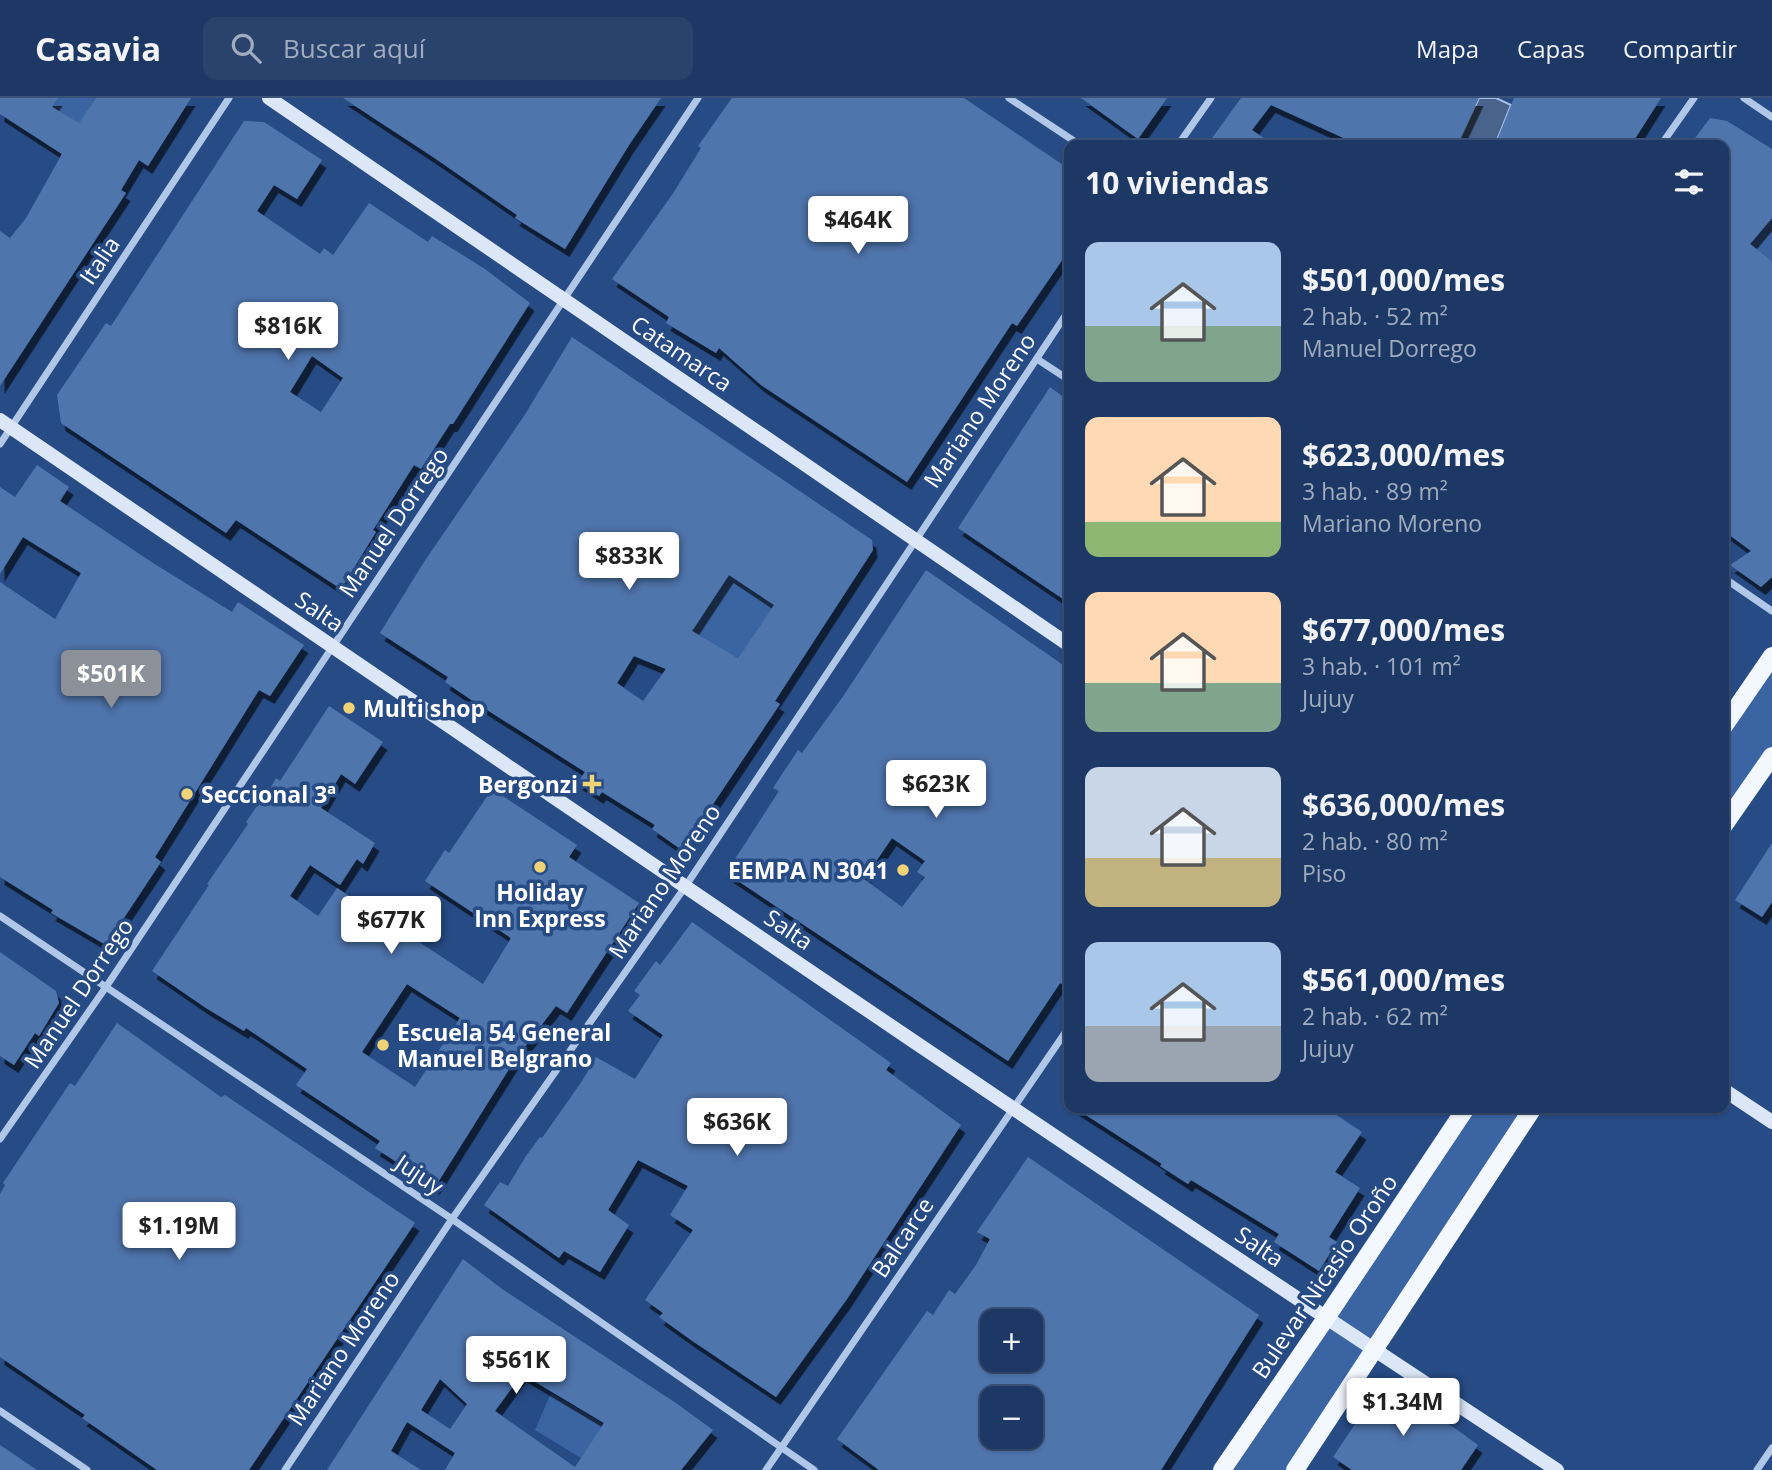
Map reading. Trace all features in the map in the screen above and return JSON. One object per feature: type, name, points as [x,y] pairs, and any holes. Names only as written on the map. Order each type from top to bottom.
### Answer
[{"type":"main road","name":"Catamarca","points":[[269,98],[1064,642]]},
{"type":"main road","name":"Salta","points":[[6,424],[685,887],[1557,1470]]},
{"type":"main road","points":[[1729,719],[1772,656]]},
{"type":"main road","points":[[1729,818],[1772,756]]},
{"type":"main road","points":[[1729,1093],[1772,1122]]},
{"type":"main road","name":"Bulevar Nicasio Oroño","points":[[1222,1470],[1463,1113]]},
{"type":"main road","points":[[1294,1470],[1530,1113]]},
{"type":"street","name":"Italia","points":[[0,444],[6,424],[229,98]]},
{"type":"street","name":"Manuel Dorrego","points":[[0,1139],[106,987],[698,98]]},
{"type":"street","points":[[1009,98],[1072,140]]},
{"type":"street","points":[[1182,140],[1211,98]]},
{"type":"street","points":[[1664,140],[1693,98]]},
{"type":"street","points":[[1744,98],[1772,117]]},
{"type":"street","name":"Mariano Moreno","points":[[285,1470],[452,1219],[685,887],[1064,318]]},
{"type":"street","points":[[1037,359],[1064,377]]},
{"type":"street","points":[[1729,581],[1772,611]]},
{"type":"street","name":"Jujuy","points":[[0,916],[452,1219],[814,1470]]},
{"type":"street","name":"Balcarce","points":[[766,1470],[1064,1034]]},
{"type":"street","points":[[0,1411],[88,1470]]},
{"type":"street","points":[[1757,1470],[1772,1448]]},
{"type":"shaded area","points":[[58,98],[96,98],[79,124],[52,107]]},
{"type":"shaded area","points":[[1479,98],[1496,98],[1511,105],[1497,140],[1459,140]]},
{"type":"shaded area","points":[[1772,199],[1772,261],[1750,244]]},
{"type":"shaded area","points":[[729,575],[774,605],[738,658],[692,631]]},
{"type":"shaded area","points":[[1772,656],[1772,756],[1729,818],[1729,719]]},
{"type":"shaded area","points":[[1463,1113],[1530,1113],[1295,1470],[1222,1470]]},
{"type":"shaded area","points":[[551,1393],[604,1424],[581,1458],[535,1430]]},
{"type":"building","points":[[0,98],[58,98],[52,107],[79,123],[96,98],[191,98],[148,166],[139,160],[121,190],[126,193],[0,386],[0,231],[10,238],[26,218],[62,154],[0,114]]},
{"type":"building","points":[[343,98],[661,98],[565,249],[515,218],[517,215]]},
{"type":"building","points":[[732,98],[964,98],[1064,166],[1064,257],[1017,326],[1012,323],[907,482],[761,385],[719,348],[716,353],[666,323],[669,317],[612,279],[672,195],[701,148],[698,146]]},
{"type":"building","points":[[1081,98],[1167,98],[1138,139]]},
{"type":"building","points":[[1241,98],[1479,98],[1459,140],[1348,140],[1271,105],[1252,130],[1267,140],[1211,140]]},
{"type":"building","points":[[1514,98],[1661,98],[1634,140],[1497,140]]},
{"type":"building","points":[[1710,118],[1727,121],[1772,149],[1772,218],[1750,244],[1772,261],[1772,577],[1761,587],[1730,565],[1751,551],[1729,535],[1729,140],[1694,140]]},
{"type":"building","points":[[244,121],[264,122],[322,160],[297,199],[274,185],[257,211],[320,254],[324,248],[333,255],[369,203],[428,242],[432,236],[485,269],[530,303],[421,469],[414,465],[373,530],[376,532],[341,589],[236,520],[226,533],[61,423],[57,395],[106,323],[111,326]],"holes":[[[312,356],[343,378],[321,412],[290,392]]]},
{"type":"building","points":[[572,337],[872,540],[873,550],[775,701],[780,704],[685,846],[679,848],[652,829],[655,825],[602,792],[599,796],[578,782],[585,772],[470,699],[445,682],[448,677],[380,633],[424,562],[524,416]],"holes":[[[729,575],[774,605],[738,658],[692,631]],[[634,656],[666,669],[643,701],[617,683]]]},
{"type":"building","points":[[1050,387],[1064,397],[1064,600],[958,528]]},
{"type":"building","points":[[37,465],[69,487],[60,501],[232,612],[238,602],[304,645],[270,696],[259,690],[155,857],[161,862],[106,945],[51,913],[53,910],[0,877],[0,582],[55,619],[81,573],[23,537],[0,574],[0,487],[15,497]]},
{"type":"building","points":[[926,570],[1064,666],[1064,981],[1008,1061],[726,873],[779,791],[773,788],[798,750],[802,753],[844,695]],"holes":[[[892,838],[925,861],[917,872],[925,877],[902,907],[864,879]]]},
{"type":"building","points":[[329,706],[383,742],[355,784],[341,774],[321,808],[375,843],[363,864],[357,859],[340,885],[310,865],[290,896],[318,916],[337,888],[483,984],[511,938],[425,881],[445,850],[449,853],[492,789],[577,845],[569,857],[639,903],[567,1013],[556,1006],[514,1061],[435,1187],[375,1148],[380,1141],[296,1085],[307,1069],[246,1028],[244,1031],[206,1008],[152,971],[248,824],[246,822],[259,803],[261,805],[276,778],[280,781]],"holes":[[[407,984],[460,1018],[415,1087],[362,1052]]]},
{"type":"building","points":[[1772,843],[1772,902],[1762,917],[1735,900]]},
{"type":"building","points":[[692,922],[891,1063],[886,1070],[961,1125],[847,1299],[776,1397],[659,1317],[663,1313],[645,1300],[693,1230],[670,1215],[688,1186],[638,1160],[608,1210],[629,1225],[600,1272],[564,1251],[559,1258],[484,1205],[500,1182],[508,1186],[596,1057],[635,1079],[663,1035],[628,1011],[640,995],[634,991],[656,961],[660,965]]},
{"type":"building","points":[[0,952],[56,991],[59,1003],[39,1036],[35,1033],[14,1065],[0,1056]]},
{"type":"building","points":[[117,1023],[221,1097],[225,1095],[415,1223],[249,1470],[157,1470],[82,1418],[85,1415],[0,1357],[0,1194],[5,1185],[3,1183],[70,1083],[75,1086]]},
{"type":"building","points":[[1083,1113],[1334,1113],[1362,1132],[1335,1172],[1360,1188],[1329,1237],[1337,1242],[1319,1271],[1274,1242],[1279,1234],[1191,1180],[1188,1184],[1160,1166],[1162,1164]]},
{"type":"building","points":[[1028,1157],[1259,1315],[1161,1470],[879,1470],[837,1439],[927,1311],[933,1315],[949,1290],[955,1294],[976,1265],[990,1239],[977,1232]]},
{"type":"building","points":[[463,1259],[502,1289],[713,1430],[681,1470],[445,1470],[455,1453],[407,1422],[391,1451],[421,1470],[327,1470]],"holes":[[[522,1374],[604,1423],[575,1467],[495,1411]],[[440,1379],[467,1404],[450,1429],[421,1410]]]},
{"type":"building","points":[[1395,1385],[1478,1445],[1461,1470],[1352,1470],[1333,1457],[1375,1394]]},
{"type":"building","points":[[0,1445],[37,1470],[0,1470]]},
{"type":"place","name":"Multi shop","points":[[349,708]]},
{"type":"place","name":"Bergonzi","points":[[592,784]]},
{"type":"place","name":"Seccional 3ª","points":[[187,794]]},
{"type":"place","name":"Holiday Inn Express","points":[[540,867]]},
{"type":"place","name":"EEMPA N 3041","points":[[903,870]]},
{"type":"place","name":"Escuela 54 General Manuel Belgrano","points":[[383,1045]]}]
